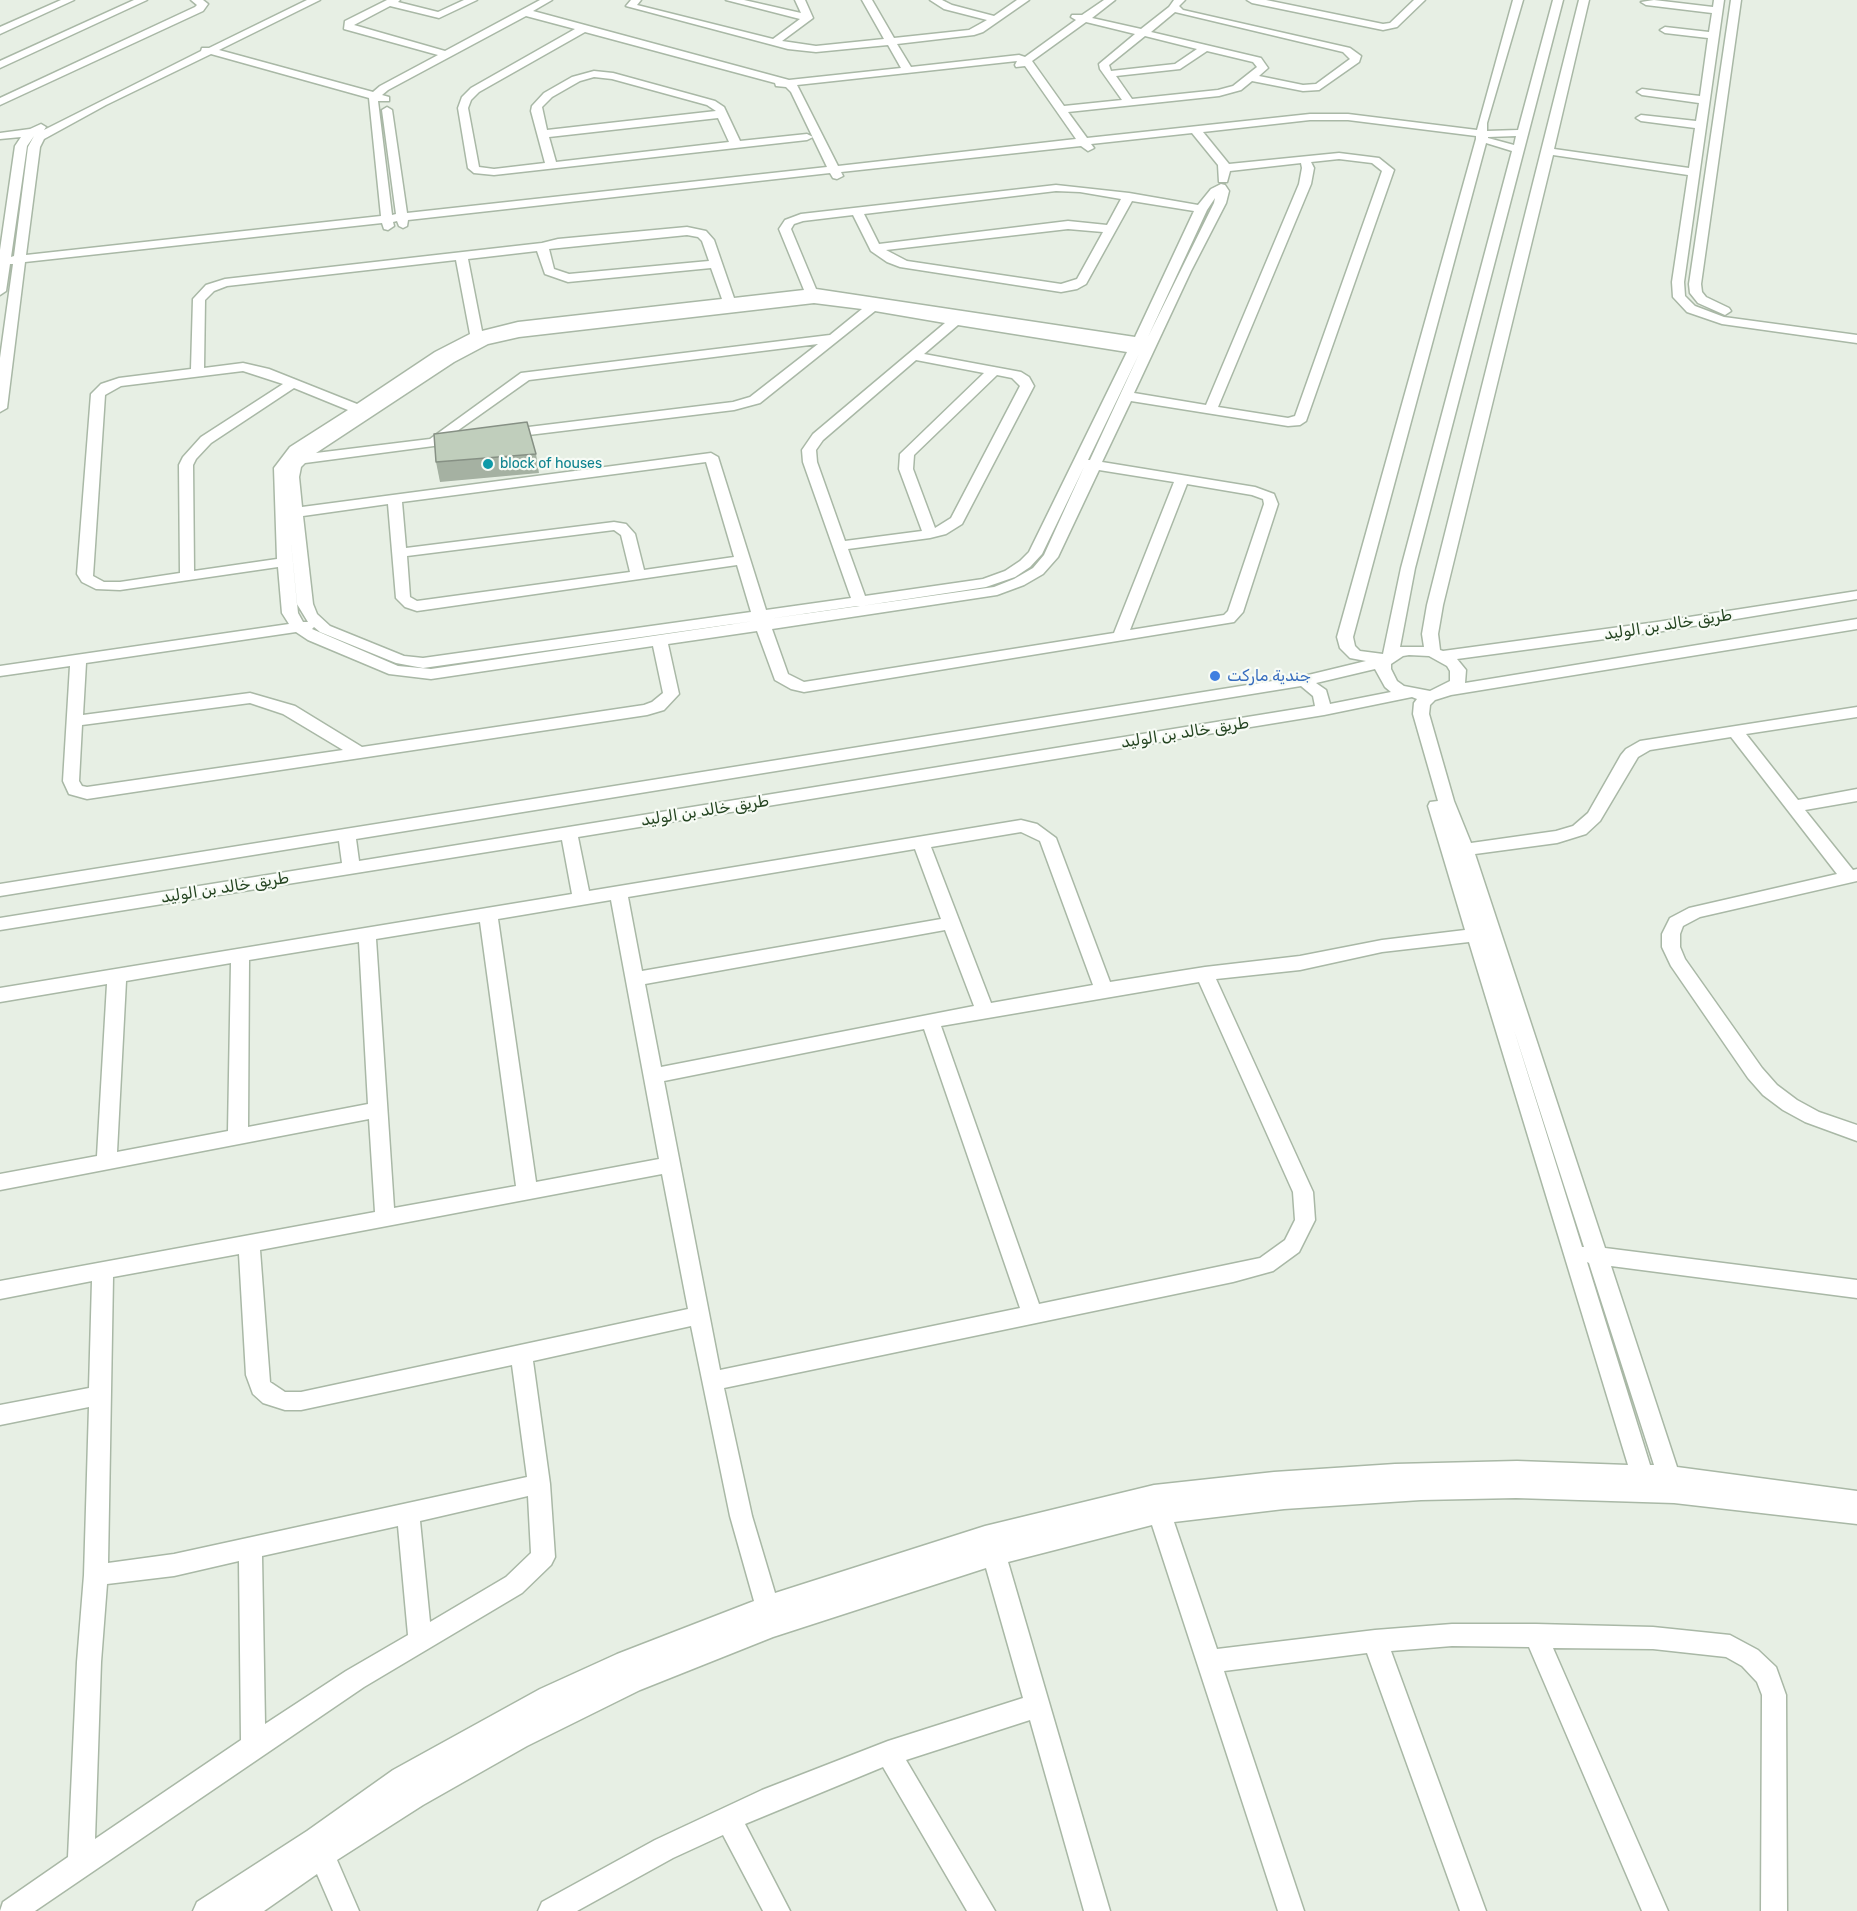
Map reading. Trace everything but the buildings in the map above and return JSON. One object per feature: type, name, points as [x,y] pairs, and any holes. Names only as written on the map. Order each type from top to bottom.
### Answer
[{"type":"street","points":[[0,25],[57,0]]},
{"type":"street","points":[[0,31],[69,0]]},
{"type":"street","points":[[0,65],[142,0]]},
{"type":"street","points":[[0,102],[199,9],[203,4],[196,0]]},
{"type":"street","points":[[282,12],[298,0]]},
{"type":"street","points":[[0,141],[36,135],[97,102],[282,12],[315,0]]},
{"type":"street","points":[[446,54],[348,27],[349,23],[392,1],[439,15],[472,0]]},
{"type":"street","points":[[210,47],[383,94],[525,15],[547,0]]},
{"type":"street","points":[[388,222],[373,100],[446,54],[558,0]]},
{"type":"street","points":[[636,0],[630,6],[775,42],[816,49],[970,33],[1024,0]]},
{"type":"street","points":[[731,0],[808,18]]},
{"type":"street","points":[[800,0],[808,18]]},
{"type":"street","points":[[867,0],[907,69]]},
{"type":"street","points":[[1080,18],[1098,0]]},
{"type":"street","points":[[525,15],[786,85],[1019,62],[1080,18],[1110,0]]},
{"type":"street","points":[[1252,0],[1376,27],[1393,25],[1420,0]]},
{"type":"street","points":[[1387,659],[1355,655],[1348,648],[1345,638],[1482,136],[1483,119],[1518,0]]},
{"type":"street","points":[[1558,0],[1517,149],[1383,669],[1390,684],[1418,694],[1422,703],[1421,714],[1446,801],[1465,850],[1484,934],[1574,1252],[1645,1483]]},
{"type":"street","points":[[1451,690],[1457,684],[1458,670],[1438,654],[1430,634],[1435,605],[1584,0]]},
{"type":"street","points":[[1736,0],[1695,284],[1696,293],[1702,300],[1728,312],[1857,329]]},
{"type":"street","points":[[941,2],[995,19]]},
{"type":"street","points":[[1646,2],[1718,5],[1677,292],[1681,302],[1691,309],[1722,320],[1857,339]]},
{"type":"street","points":[[1129,103],[1105,69],[1107,60],[1177,4],[1180,12],[1346,50],[1356,56],[1355,60],[1319,87],[1303,88],[1252,78]]},
{"type":"street","points":[[775,42],[808,18]]},
{"type":"street","points":[[1061,110],[1219,93],[1237,88],[1263,68],[1257,60],[1080,18]]},
{"type":"street","points":[[582,30],[475,90],[464,104],[474,168],[478,171],[494,172],[810,135]]},
{"type":"street","points":[[1665,30],[1714,36]]},
{"type":"street","points":[[1108,74],[1176,67],[1205,48]]},
{"type":"street","points":[[786,85],[907,69],[1019,62]]},
{"type":"street","points":[[1019,62],[1061,110],[1081,146]]},
{"type":"street","points":[[1019,62],[1081,146]]},
{"type":"street","points":[[551,165],[536,111],[541,100],[576,79],[594,74],[613,76],[711,103],[719,107],[736,145]]},
{"type":"street","points":[[786,85],[830,173]]},
{"type":"street","points":[[1642,92],[1704,100]]},
{"type":"street","points":[[383,94],[403,221]]},
{"type":"street","points":[[0,291],[18,158],[36,135],[97,102]]},
{"type":"street","points":[[542,134],[722,114]]},
{"type":"street","points":[[1641,118],[1701,120],[1719,117]]},
{"type":"street","points":[[4,265],[1198,133],[1325,122],[1352,122],[1400,125],[1482,136],[1522,133]]},
{"type":"street","points":[[0,661],[305,622],[401,660],[423,663],[969,595],[997,591],[1019,582],[1038,571],[1051,557],[1087,463],[1143,347],[1220,203],[1225,168],[1198,133]]},
{"type":"street","points":[[0,135],[36,135]]},
{"type":"street","points":[[0,408],[5,336],[36,135]]},
{"type":"street","points":[[1482,136],[1517,149]]},
{"type":"street","points":[[1549,148],[1694,168]]},
{"type":"street","points":[[1126,396],[1288,422],[1295,422],[1301,418],[1389,170],[1382,163],[1358,157],[1225,168]]},
{"type":"street","points":[[1210,410],[1305,184],[1308,168],[1305,160]]},
{"type":"street","points":[[761,621],[860,602],[986,584],[1010,574],[1025,564],[1035,554],[1126,396],[1143,347],[1201,209],[1210,195],[1221,187]]},
{"type":"street","points":[[813,296],[786,225],[801,218],[1056,189],[1080,189],[1201,209]]},
{"type":"street","points":[[857,211],[875,248],[891,259],[904,264],[1067,287],[1082,282],[1129,196]]},
{"type":"street","points":[[875,248],[1060,225],[1111,229]]},
{"type":"street","points":[[1686,226],[1703,228]]},
{"type":"street","points":[[196,371],[199,299],[210,288],[225,283],[542,247],[558,243],[693,231],[706,236],[729,302]]},
{"type":"street","points":[[542,247],[549,271],[568,278],[716,264]]},
{"type":"street","points":[[461,256],[477,336]]},
{"type":"street","points":[[305,622],[305,604],[289,513],[280,477],[281,468],[286,459],[358,409],[423,371],[484,341],[519,333],[833,294],[1143,347]]},
{"type":"street","points":[[692,630],[659,639],[419,674],[395,671],[313,637],[305,622],[289,604],[285,562],[294,466],[300,459],[457,345],[477,336],[518,326],[729,302],[813,296],[956,320],[1143,347]]},
{"type":"street","points":[[494,435],[743,404],[762,395],[873,307]]},
{"type":"street","points":[[860,602],[810,462],[809,450],[818,437],[956,320]]},
{"type":"street","points":[[434,442],[526,376],[834,338]]},
{"type":"street","points":[[840,546],[930,534],[941,531],[957,521],[1027,386],[1024,380],[1016,375],[914,356]]},
{"type":"street","points":[[285,562],[110,587],[93,583],[84,574],[98,394],[106,387],[119,382],[243,367],[264,372],[358,409]]},
{"type":"street","points":[[930,534],[906,469],[907,454],[994,371]]},
{"type":"street","points":[[187,576],[186,465],[190,457],[206,440],[293,383]]},
{"type":"street","points":[[300,459],[474,438]]},
{"type":"street","points":[[289,513],[711,457],[761,621],[781,677],[790,684],[804,687],[1229,619],[1235,612],[1271,500],[1265,494],[1255,491],[1087,463]]},
{"type":"street","points":[[1119,638],[1137,598],[1182,479]]},
{"type":"street","points":[[395,500],[403,598],[417,606],[743,560]]},
{"type":"street","points":[[399,553],[614,526],[621,527],[628,534],[638,575]]},
{"type":"street","name":"طريق خالد بن الوليد","points":[[0,890],[1304,681],[1387,659],[1409,650],[1438,654],[1520,647],[1855,592]]},
{"type":"street","points":[[0,670],[305,622]]},
{"type":"street","name":"طريق خالد بن الوليد","points":[[0,924],[1857,624]]},
{"type":"street","points":[[78,659],[71,781],[75,790],[87,794],[647,710],[667,700],[670,694],[659,639]]},
{"type":"street","points":[[1520,647],[1520,657],[1523,662],[1540,676]]},
{"type":"street","points":[[1304,681],[1320,694],[1324,702],[1324,710]]},
{"type":"street","points":[[1418,694],[1410,721],[1597,1256],[1671,1485]]},
{"type":"street","points":[[75,722],[250,698],[289,710],[360,753]]},
{"type":"street","points":[[1465,850],[1557,837],[1580,830],[1594,817],[1627,759],[1638,748],[1646,745],[1857,712]]},
{"type":"street","points":[[1735,731],[1852,876],[1695,912],[1676,922],[1671,934],[1671,947],[1677,961],[1755,1073],[1770,1090],[1790,1105],[1812,1117],[1857,1133]]},
{"type":"street","points":[[1794,806],[1857,795]]},
{"type":"street","points":[[0,995],[1011,826],[1031,828],[1041,832],[1047,838],[1104,990]]},
{"type":"street","points":[[569,833],[581,898]]},
{"type":"street","points":[[347,834],[351,868]]},
{"type":"street","points":[[920,841],[985,1011]]},
{"type":"street","points":[[618,892],[698,1316],[741,1516],[770,1616]]},
{"type":"street","points":[[488,913],[527,1192]]},
{"type":"street","points":[[634,980],[951,923]]},
{"type":"street","points":[[367,934],[385,1218]]},
{"type":"street","points":[[653,1076],[930,1021],[1104,990],[1204,974],[1300,963],[1382,946],[1484,934]]},
{"type":"street","points":[[238,1137],[240,955]]},
{"type":"street","points":[[712,1381],[1266,1265],[1292,1246],[1305,1220],[1304,1192],[1204,974]]},
{"type":"street","points":[[107,1161],[117,975]]},
{"type":"street","points":[[930,1021],[1032,1314]]},
{"type":"street","points":[[0,1182],[378,1110]]},
{"type":"street","points":[[0,1290],[669,1166]]},
{"type":"street","points":[[249,1244],[257,1375],[261,1387],[271,1396],[285,1401],[301,1401],[698,1316]]},
{"type":"street","points":[[1574,1252],[1857,1289]]},
{"type":"street","points":[[81,1863],[89,1662],[96,1575],[98,1396],[103,1271]]},
{"type":"street","points":[[12,1911],[253,1746],[514,1585],[543,1557],[539,1484],[521,1353]]},
{"type":"street","points":[[0,1415],[98,1396]]},
{"type":"street","points":[[206,1911],[518,1737],[632,1681],[770,1616],[985,1537],[1157,1504],[1421,1490],[1645,1483],[1857,1501]]},
{"type":"street","points":[[96,1575],[174,1565],[539,1484]]},
{"type":"street","points":[[1671,1485],[1857,1514]]},
{"type":"street","points":[[770,1616],[994,1555],[1157,1504]]},
{"type":"street","points":[[1157,1504],[1291,1911]]},
{"type":"street","points":[[408,1513],[420,1641]]},
{"type":"street","points":[[250,1548],[253,1746]]},
{"type":"street","points":[[994,1555],[1096,1911]]},
{"type":"street","points":[[1208,1662],[1375,1641],[1452,1635],[1536,1635],[1708,1642],[1730,1646],[1750,1658],[1767,1675],[1774,1695],[1774,1911]]},
{"type":"street","points":[[1536,1635],[1655,1911]]},
{"type":"street","points":[[1375,1641],[1473,1911]]},
{"type":"street","points":[[565,1907],[728,1819],[814,1781],[888,1753],[1037,1706]]},
{"type":"street","points":[[888,1753],[981,1911]]},
{"type":"street","points":[[728,1819],[777,1911]]},
{"type":"street","points":[[242,1911],[319,1847]]},
{"type":"street","points":[[319,1847],[346,1911]]},
{"type":"place","name":"block of houses","points":[[488,464]]},
{"type":"place","name":"جندية ماركت","points":[[1215,676]]}]
